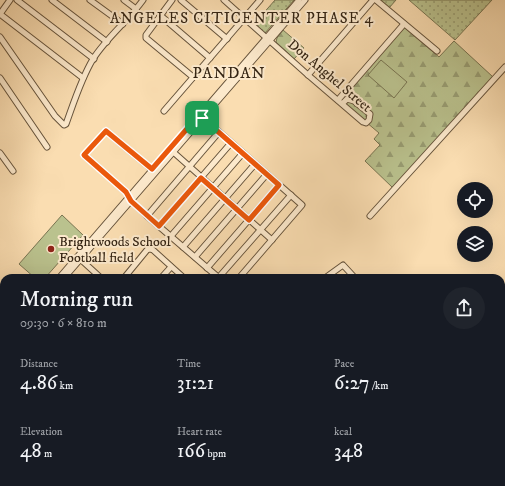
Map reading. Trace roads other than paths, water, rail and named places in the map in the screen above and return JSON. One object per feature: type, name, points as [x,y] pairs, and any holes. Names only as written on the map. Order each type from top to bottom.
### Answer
[{"type":"street","points":[[10,0],[0,14],[83,78]]},
{"type":"street","points":[[17,0],[94,59]]},
{"type":"street","points":[[52,0],[107,42]]},
{"type":"street","points":[[90,0],[123,24]]},
{"type":"street","points":[[124,0],[136,9]]},
{"type":"street","points":[[0,37],[55,116],[64,125],[66,124],[83,78],[94,59],[143,0]]},
{"type":"street","points":[[172,0],[146,35],[146,38],[193,77]]},
{"type":"street","points":[[181,0],[227,39]]},
{"type":"street","name":"Don Anghel Street","points":[[224,0],[308,75],[363,122],[366,123],[369,120],[370,114],[351,99],[340,102]]},
{"type":"street","points":[[164,111],[259,0]]},
{"type":"street","points":[[268,39],[299,0]]},
{"type":"street","points":[[64,274],[268,39],[305,0]]},
{"type":"street","points":[[308,75],[373,0]]},
{"type":"street","points":[[376,0],[437,51]]},
{"type":"street","points":[[161,16],[210,58]]},
{"type":"street","points":[[340,102],[404,24]]},
{"type":"street","points":[[370,216],[505,67]]},
{"type":"street","points":[[0,78],[47,147]]},
{"type":"street","points":[[201,116],[302,205],[242,274]]},
{"type":"street","points":[[154,171],[106,131],[84,155],[126,192],[130,199],[147,216],[214,274]]},
{"type":"street","points":[[147,216],[219,132]]},
{"type":"street","points":[[159,226],[231,143]]},
{"type":"street","points":[[172,151],[272,240]]},
{"type":"street","points":[[0,153],[13,171]]},
{"type":"street","points":[[171,236],[243,154]]},
{"type":"street","points":[[183,247],[255,164]]},
{"type":"street","points":[[195,257],[267,174]]},
{"type":"street","points":[[207,268],[279,185]]},
{"type":"street","points":[[222,274],[291,195]]},
{"type":"street","points":[[127,274],[147,250],[150,249],[179,274]]},
{"type":"street","points":[[67,274],[79,258]]},
{"type":"street","points":[[79,258],[97,274]]},
{"type":"street","points":[[331,274],[340,266],[344,266],[351,274]]},
{"type":"street","points":[[165,274],[171,267]]},
{"type":"place","name":"Brightwoods School Football field","points":[[51,249]]},
{"type":"district","name":"ANGELES CITICENTER PHASE 4","points":[[242,18]]},
{"type":"district","name":"PANDAN","points":[[229,72]]}]
